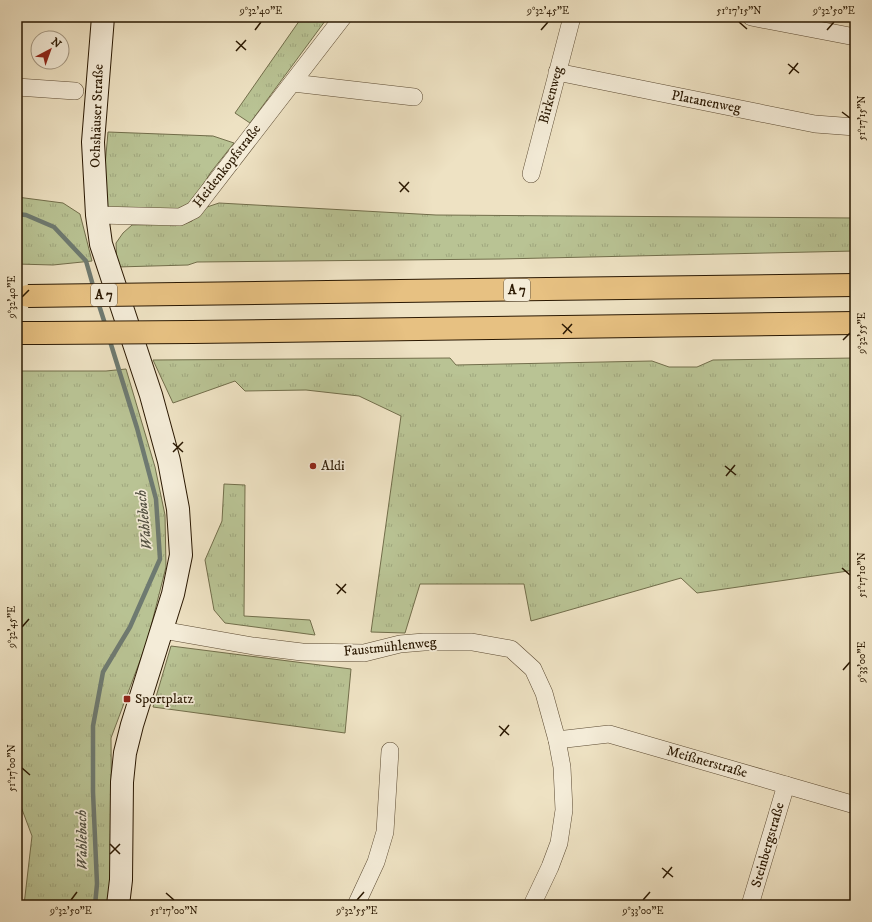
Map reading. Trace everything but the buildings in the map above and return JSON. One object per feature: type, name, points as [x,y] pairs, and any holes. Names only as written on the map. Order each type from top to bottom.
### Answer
[{"type":"highway","name":"A 7","points":[[23,296],[855,285]]},
{"type":"highway","points":[[17,333],[855,323]]},
{"type":"main road","name":"Ochshäuser Straße","points":[[102,17],[93,142],[97,215],[101,244],[151,394],[169,461],[178,509],[181,555],[173,594],[132,725],[125,753],[122,782],[121,880],[118,905]]},
{"type":"street","name":"Heidenkopfstraße","points":[[97,215],[180,218],[194,210],[293,83],[342,17]]},
{"type":"street","name":"Birkenweg","points":[[531,174],[572,17]]},
{"type":"street","points":[[751,17],[855,37]]},
{"type":"street","name":"Platanenweg","points":[[557,72],[815,124],[855,127]]},
{"type":"street","points":[[293,83],[414,97]]},
{"type":"street","points":[[17,87],[75,91]]},
{"type":"street","name":"Faustmühlenweg","points":[[162,630],[253,646],[302,652],[364,653],[400,644],[424,642],[472,642],[511,649],[533,669],[544,693],[558,740],[562,767],[564,810],[559,843],[550,868],[532,905]]},
{"type":"street","name":"Meißnerstraße","points":[[558,740],[609,734],[855,804]]},
{"type":"street","points":[[356,905],[376,862],[385,832],[390,751]]},
{"type":"street","name":"Steinbergstraße","points":[[750,905],[786,785]]},
{"type":"green space","points":[[302,17],[328,17],[250,123],[235,113]]},
{"type":"green space","points":[[108,132],[213,136],[234,143],[211,172],[190,205],[178,213],[106,208],[105,166]]},
{"type":"green space","points":[[17,197],[63,203],[80,214],[92,261],[53,265],[17,264]]},
{"type":"green space","points":[[219,203],[436,215],[855,218],[855,251],[501,259],[197,262],[188,265],[117,267],[116,243],[123,233],[132,225],[184,224],[192,221],[201,209]]},
{"type":"green space","points":[[450,358],[456,365],[652,361],[669,367],[697,367],[713,360],[855,358],[855,570],[697,593],[681,578],[531,621],[524,584],[420,584],[405,633],[371,632],[401,416],[359,396],[306,390],[245,391],[235,381],[173,403],[153,360]]},
{"type":"green space","points":[[126,369],[155,467],[165,515],[166,567],[147,642],[111,738],[112,864],[109,905],[24,905],[32,836],[17,796],[17,743],[22,719],[17,718],[17,371],[106,371]]},
{"type":"green space","points":[[224,484],[245,485],[244,616],[310,620],[315,635],[225,623],[214,610],[205,560],[222,521]]},
{"type":"green space","points":[[171,646],[351,669],[345,733],[153,707]]},
{"type":"waterway","name":"Wahlebach","points":[[17,214],[26,215],[54,227],[86,261],[94,289]]},
{"type":"waterway","name":"Wahlebach","points":[[98,302],[106,327]]},
{"type":"waterway","name":"Wahlebach","points":[[95,905],[97,884],[93,792],[93,726],[103,672],[130,627],[160,559],[156,499],[137,428],[109,338]]},
{"type":"place","name":"Aldi","points":[[313,466]]},
{"type":"place","name":"Sportplatz","points":[[127,699]]}]
